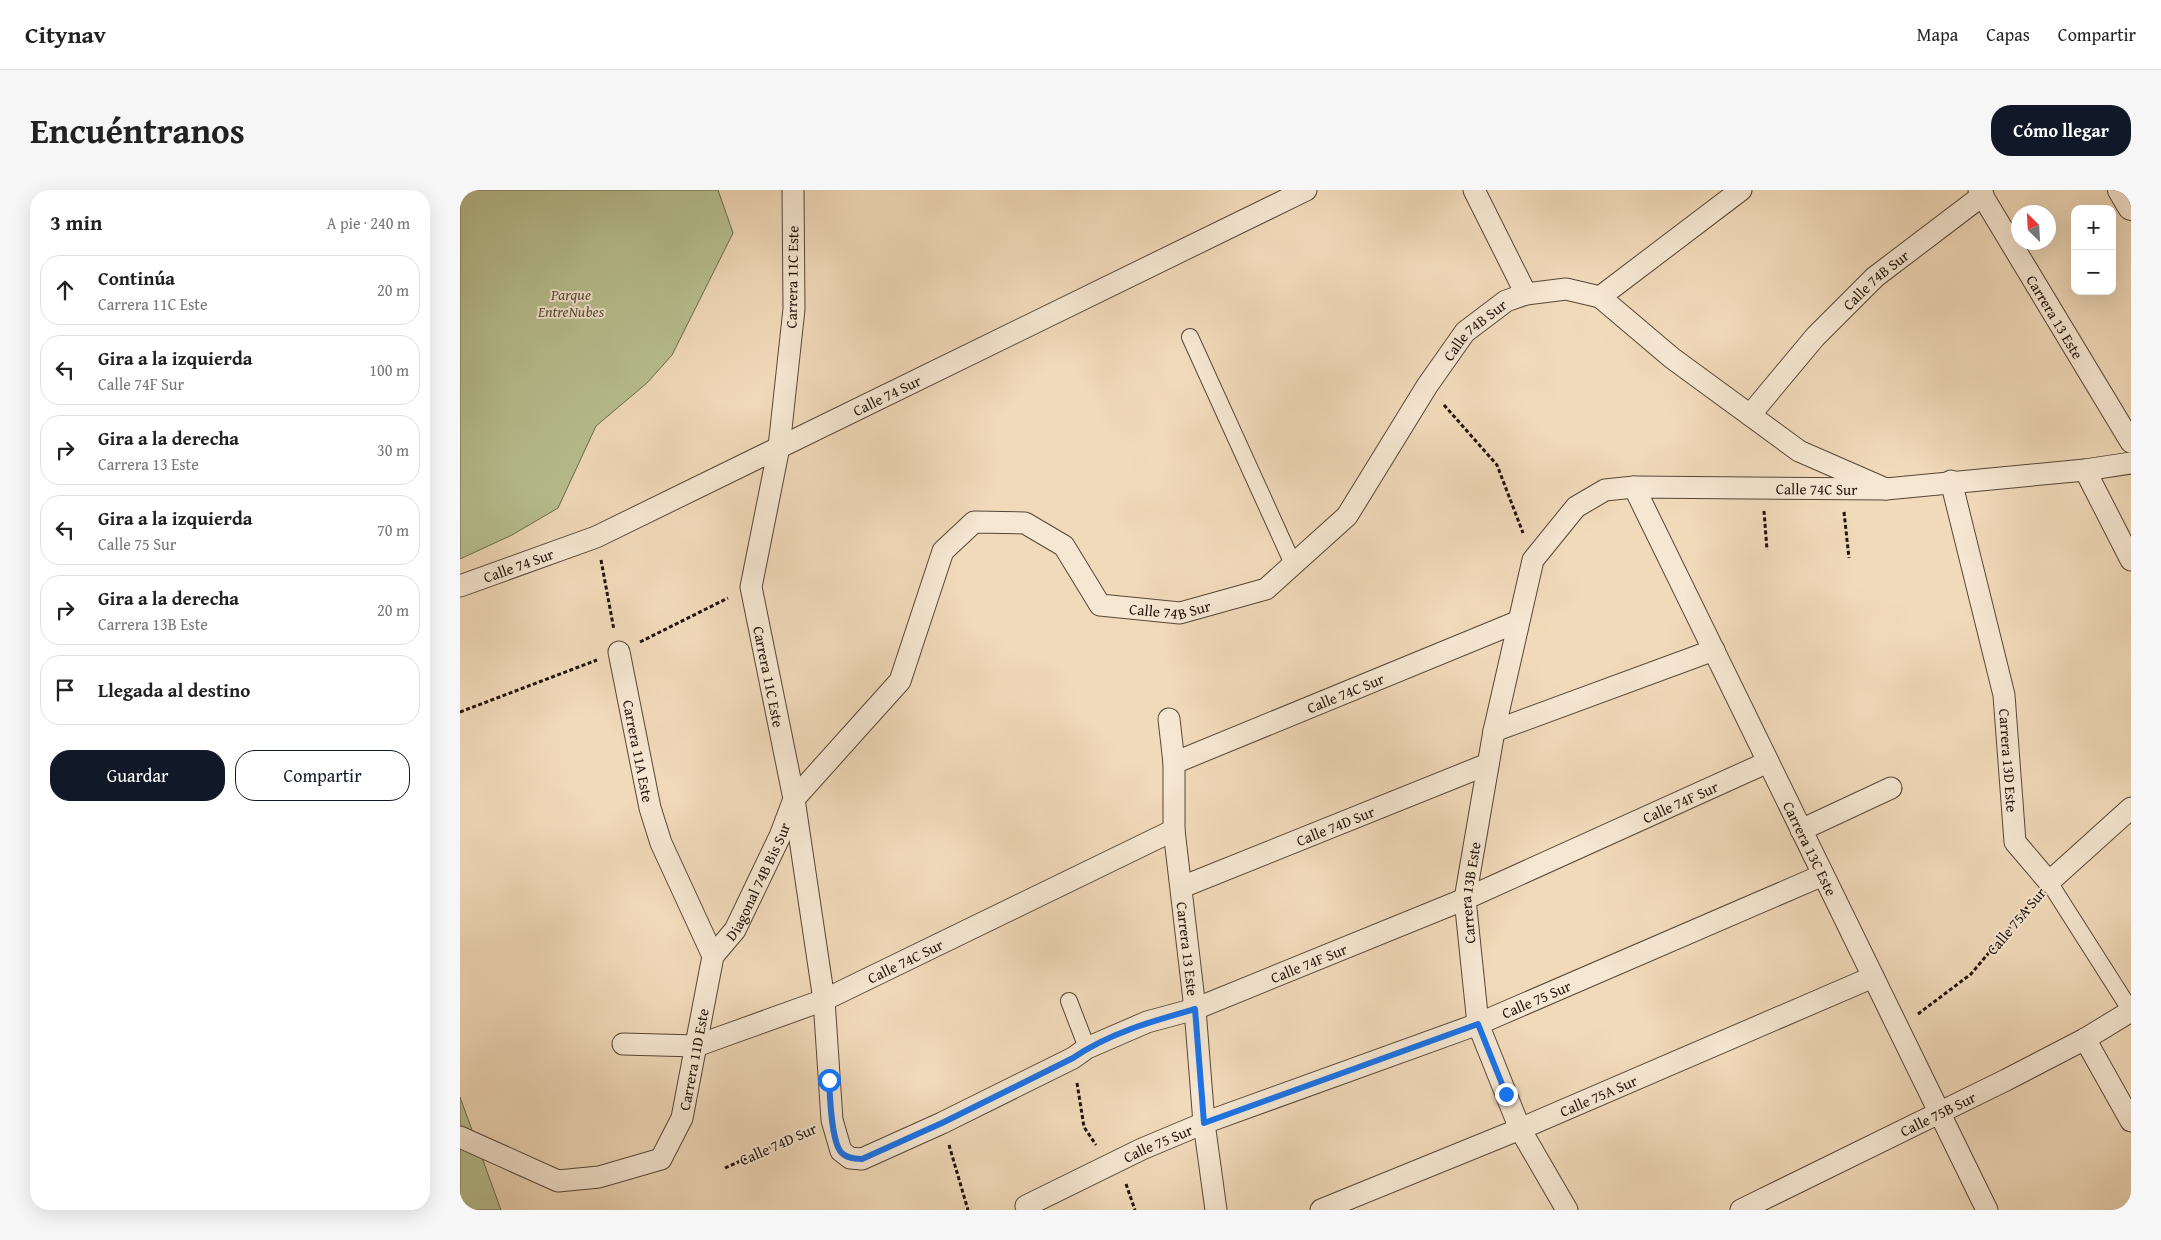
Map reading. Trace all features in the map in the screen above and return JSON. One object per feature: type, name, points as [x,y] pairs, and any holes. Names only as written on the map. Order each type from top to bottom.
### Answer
[{"type":"street","name":"Carrera 11C Este","points":[[793,190],[794,309],[779,447],[751,587],[794,799],[824,1000],[832,1120],[840,1151],[850,1158]]},
{"type":"street","name":"Calle 74 Sur","points":[[460,586],[596,537],[1306,190]]},
{"type":"street","points":[[1474,190],[1526,294]]},
{"type":"street","points":[[1600,297],[1741,190]]},
{"type":"street","points":[[2121,190],[2131,207]]},
{"type":"street","name":"Calle 74B Sur","points":[[794,799],[900,681],[943,551],[974,522],[1025,523],[1064,546],[1100,605],[1180,613],[1266,589],[1347,516],[1427,386],[1464,332],[1506,302],[1526,294],[1566,289],[1600,297],[1672,358],[1750,415],[1815,337],[1875,277],[1985,192]]},
{"type":"street","name":"Carrera 13 Este","points":[[1985,192],[2131,442]]},
{"type":"street","points":[[1190,337],[1293,564]]},
{"type":"street","points":[[1750,415],[1799,450],[1886,489]]},
{"type":"street","name":"Calle 74C Sur","points":[[1533,560],[1576,507],[1605,490],[1634,487],[1886,489],[2085,470],[2131,463]]},
{"type":"street","points":[[2085,470],[2131,560]]},
{"type":"street","name":"Carrera 13D Este","points":[[1951,482],[2004,695],[2015,842],[2049,882],[2131,1011]]},
{"type":"street","name":"Carrera 13C Este","points":[[1634,487],[1939,1112],[1979,1206]]},
{"type":"street","name":"Carrera 13B Este","points":[[1533,560],[1517,622],[1494,731],[1464,899],[1478,1024],[1520,1129],[1567,1210]]},
{"type":"street","name":"Calle 74C Sur","points":[[1174,764],[1517,622]]},
{"type":"street","points":[[1494,731],[1714,650]]},
{"type":"street","name":"Carrera 11A Este","points":[[619,652],[650,808],[658,834],[713,956]]},
{"type":"street","name":"Carrera 13 Este","points":[[1169,719],[1174,764],[1174,830],[1195,1009],[1204,1123],[1216,1210]]},
{"type":"street","name":"Calle 74F Sur","points":[[850,1158],[862,1159],[942,1123],[1080,1053],[1147,1022],[1195,1009],[1464,899],[1768,762]]},
{"type":"street","name":"Calle 74D Sur","points":[[1182,887],[1488,764]]},
{"type":"street","points":[[1801,830],[1891,788]]},
{"type":"street","name":"Diagonal 74B Bis Sur","points":[[713,956],[734,930],[780,836],[794,799]]},
{"type":"street","name":"Calle 75A Sur","points":[[2049,882],[2131,808]]},
{"type":"street","name":"Calle 74C Sur","points":[[623,1044],[696,1046],[824,1000],[1174,830]]},
{"type":"street","name":"Calle 75 Sur","points":[[1026,1206],[1142,1149],[1204,1123],[1478,1024],[1823,875]]},
{"type":"street","name":"Carrera 11D Este","points":[[460,1137],[558,1182],[599,1177],[661,1159],[682,1118],[713,956]]},
{"type":"street","name":"Calle 75A Sur","points":[[1321,1210],[1520,1129],[1873,978]]},
{"type":"street","points":[[1069,1001],[1080,1053]]},
{"type":"street","name":"Calle 75B Sur","points":[[1741,1210],[2006,1080],[2085,1039],[2131,1011]]},
{"type":"street","points":[[2085,1039],[2131,1121]]},
{"type":"path","points":[[1427,386],[1498,465],[1533,560]]},
{"type":"path","points":[[1763,488],[1767,550]]},
{"type":"path","points":[[1841,488],[1849,558]]},
{"type":"path","points":[[596,537],[619,652]]},
{"type":"path","name":"Calle 75A Sur","points":[[1898,1029],[1971,974],[2049,882]]},
{"type":"path","points":[[1080,1053],[1084,1127],[1097,1146]]},
{"type":"path","name":"Calle 74D Sur","points":[[725,1168],[832,1120]]},
{"type":"path","points":[[942,1123],[968,1210]]},
{"type":"green space","name":"Parque EntreNubes","points":[[460,190],[718,190],[733,233],[672,355],[647,383],[596,426],[558,508],[512,535],[460,559]]},
{"type":"green space","points":[[460,1097],[501,1210],[460,1210]]},
{"type":"route","points":[[829,1080],[832,1120],[840,1151],[850,1158],[862,1159],[942,1123],[1073,1058],[1087,1048],[1147,1022],[1195,1009],[1204,1123],[1478,1024],[1506,1094]]}]
